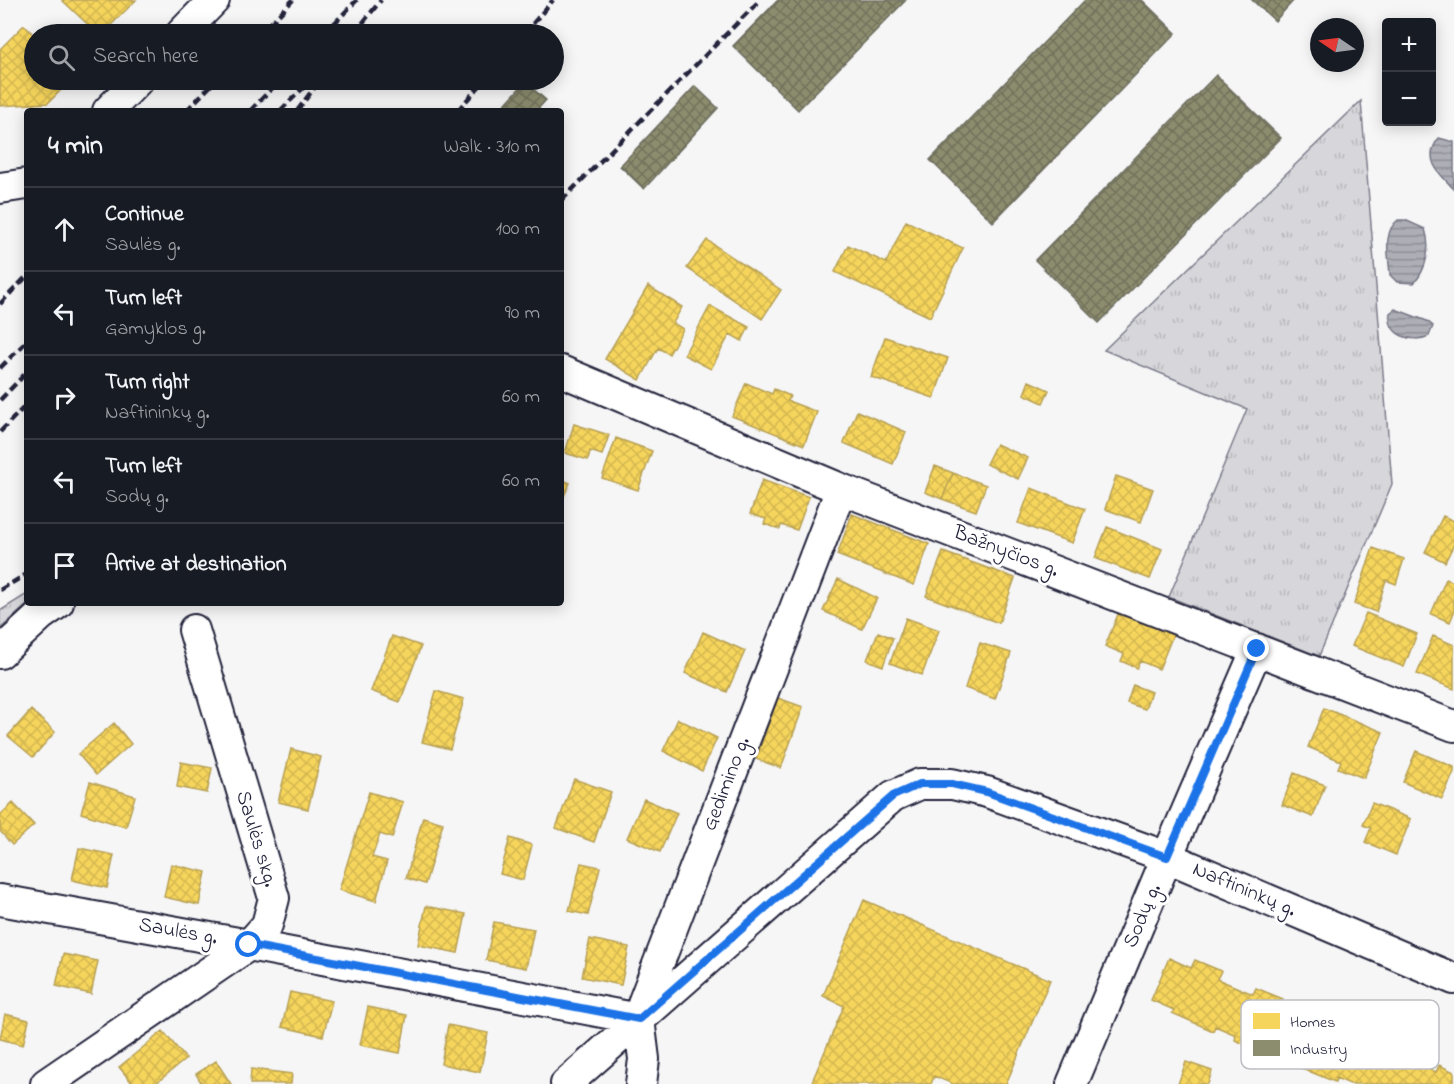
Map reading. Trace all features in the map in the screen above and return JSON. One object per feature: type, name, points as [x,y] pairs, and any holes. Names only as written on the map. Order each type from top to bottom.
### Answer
[{"type":"street","points":[[191,24],[214,0]]},
{"type":"street","points":[[111,108],[128,90]]},
{"type":"street","points":[[0,188],[24,184]]},
{"type":"street","name":"Bažnyčios g.","points":[[564,371],[841,489],[1454,726]]},
{"type":"street","name":"Gedimino g.","points":[[640,1084],[644,1059],[639,1019],[644,1001],[841,489]]},
{"type":"street","points":[[0,653],[54,606]]},
{"type":"street","name":"Saulės skg.","points":[[46,1084],[249,945],[267,925],[274,898],[194,630]]},
{"type":"street","name":"Sodų g.","points":[[1072,1084],[1257,649]]},
{"type":"street","name":"Naftininkų g.","points":[[566,1084],[893,796],[920,784],[952,784],[978,790],[1167,857],[1454,979]]},
{"type":"street","name":"Saulės g.","points":[[0,900],[639,1019]]},
{"type":"green space","points":[[1361,101],[1392,484],[1319,656],[1169,597],[1247,409],[1104,350]]},
{"type":"green space","points":[[24,596],[26,606],[0,629],[0,611]]},
{"type":"shaded area","points":[[1439,138],[1454,142],[1454,189],[1434,166],[1432,153]]},
{"type":"shaded area","points":[[1398,220],[1405,220],[1425,229],[1427,236],[1427,258],[1414,283],[1397,282],[1390,275],[1388,238],[1393,225]]},
{"type":"shaded area","points":[[1395,309],[1427,321],[1433,326],[1429,336],[1416,339],[1396,332],[1390,321],[1390,313]]},
{"type":"building: Homes","points":[[62,0],[136,0],[112,24],[87,24]]},
{"type":"building: Homes","points":[[24,25],[24,90],[61,90],[48,103],[0,106],[0,49]]},
{"type":"building: Homes","points":[[906,221],[963,248],[930,317],[835,272],[848,245],[886,263]]},
{"type":"building: Homes","points":[[707,240],[781,290],[762,319],[687,268]]},
{"type":"building: Homes","points":[[648,286],[682,307],[673,323],[683,329],[669,354],[658,348],[640,380],[605,359]]},
{"type":"building: Homes","points":[[710,306],[749,327],[742,341],[730,334],[711,369],[684,355]]},
{"type":"building: Homes","points":[[885,337],[948,358],[934,398],[871,377]]},
{"type":"building: Homes","points":[[1029,381],[1049,390],[1043,403],[1024,394]]},
{"type":"building: Homes","points":[[746,383],[772,394],[774,389],[790,396],[788,401],[817,412],[804,445],[732,416]]},
{"type":"building: Homes","points":[[857,411],[906,432],[893,464],[844,443]]},
{"type":"building: Homes","points":[[574,424],[609,435],[602,455],[590,451],[588,460],[565,453]]},
{"type":"building: Homes","points":[[616,438],[652,451],[638,490],[602,478]]},
{"type":"building: Homes","points":[[996,444],[1028,458],[1018,479],[986,464]]},
{"type":"building: Homes","points":[[935,466],[953,473],[942,499],[925,492]]},
{"type":"building: Homes","points":[[953,473],[986,485],[976,511],[942,499]]},
{"type":"building: Homes","points":[[1116,476],[1153,489],[1141,522],[1105,509]]},
{"type":"building: Homes","points":[[564,480],[570,483],[564,496]]},
{"type":"building: Homes","points":[[762,480],[809,497],[797,530],[781,525],[780,529],[764,524],[766,519],[750,514]]},
{"type":"building: Homes","points":[[1031,488],[1085,509],[1072,543],[1018,523]]},
{"type":"building: Homes","points":[[852,514],[929,544],[914,585],[837,555]]},
{"type":"building: Homes","points":[[1443,516],[1454,521],[1454,544],[1445,562],[1425,552]]},
{"type":"building: Homes","points":[[1107,527],[1162,549],[1150,579],[1095,558]]},
{"type":"building: Homes","points":[[1373,548],[1404,559],[1396,584],[1386,580],[1376,612],[1354,604]]},
{"type":"building: Homes","points":[[943,552],[1015,578],[999,623],[926,596]]},
{"type":"building: Homes","points":[[838,579],[877,598],[862,629],[823,611]]},
{"type":"building: Homes","points":[[1446,579],[1454,582],[1454,612],[1450,622],[1431,614]]},
{"type":"building: Homes","points":[[1119,612],[1173,635],[1159,669],[1140,661],[1137,668],[1121,661],[1124,654],[1105,646]]},
{"type":"building: Homes","points":[[1366,613],[1417,634],[1404,667],[1352,646]]},
{"type":"building: Homes","points":[[906,618],[939,630],[922,675],[890,663]]},
{"type":"building: Homes","points":[[703,632],[745,651],[727,692],[685,673]]},
{"type":"building: Homes","points":[[878,632],[893,638],[883,666],[867,660]]},
{"type":"building: Homes","points":[[392,636],[421,646],[400,702],[371,691]]},
{"type":"building: Homes","points":[[1433,636],[1454,645],[1454,689],[1417,674]]},
{"type":"building: Homes","points":[[980,643],[1011,653],[995,699],[965,688]]},
{"type":"building: Homes","points":[[1133,685],[1151,692],[1145,709],[1127,703]]},
{"type":"building: Homes","points":[[436,691],[464,699],[450,749],[422,742]]},
{"type":"building: Homes","points":[[778,698],[803,707],[781,768],[756,759]]},
{"type":"building: Homes","points":[[1324,708],[1383,732],[1364,778],[1338,768],[1341,761],[1308,747]]},
{"type":"building: Homes","points":[[31,710],[55,732],[33,757],[8,736]]},
{"type":"building: Homes","points":[[678,719],[717,738],[702,771],[663,751]]},
{"type":"building: Homes","points":[[114,723],[131,744],[96,775],[78,754]]},
{"type":"building: Homes","points":[[291,749],[321,757],[308,809],[278,802]]},
{"type":"building: Homes","points":[[1416,751],[1454,767],[1442,799],[1403,782]]},
{"type":"building: Homes","points":[[181,762],[212,768],[207,793],[177,787]]},
{"type":"building: Homes","points":[[1294,773],[1325,785],[1313,817],[1282,805]]},
{"type":"building: Homes","points":[[574,779],[611,792],[594,842],[556,828]]},
{"type":"building: Homes","points":[[90,782],[135,796],[126,827],[81,813]]},
{"type":"building: Homes","points":[[369,792],[403,802],[392,838],[380,834],[372,857],[387,861],[376,901],[339,890]]},
{"type":"building: Homes","points":[[644,799],[677,813],[660,852],[627,838]]},
{"type":"building: Homes","points":[[13,803],[34,825],[12,845],[0,831],[0,815]]},
{"type":"building: Homes","points":[[1372,803],[1411,819],[1396,855],[1365,842],[1371,828],[1363,825]]},
{"type":"building: Homes","points":[[423,817],[443,823],[425,884],[406,878]]},
{"type":"building: Homes","points":[[510,838],[532,845],[523,880],[500,874]]},
{"type":"building: Homes","points":[[79,848],[114,855],[107,888],[72,880]]},
{"type":"building: Homes","points":[[581,863],[600,867],[588,915],[569,911]]},
{"type":"building: Homes","points":[[171,864],[206,872],[199,905],[164,897]]},
{"type":"building: Homes","points":[[864,900],[1050,980],[1006,1084],[953,1084],[934,1076],[931,1084],[811,1084],[844,1006],[823,996]]},
{"type":"building: Homes","points":[[426,906],[466,914],[458,953],[418,945]]},
{"type":"building: Homes","points":[[494,922],[534,929],[526,968],[486,960]]},
{"type":"building: Homes","points":[[590,939],[629,947],[621,985],[582,977]]},
{"type":"building: Homes","points":[[63,954],[98,961],[91,994],[56,986]]},
{"type":"building: Homes","points":[[1169,958],[1191,968],[1195,960],[1221,971],[1217,979],[1253,994],[1256,988],[1283,999],[1241,1000],[1241,1043],[1235,1040],[1236,1035],[1215,1026],[1213,1031],[1172,1013],[1174,1010],[1151,1000]]},
{"type":"building: Homes","points":[[290,992],[332,1001],[323,1036],[282,1027]]},
{"type":"building: Homes","points":[[368,1007],[407,1015],[400,1053],[360,1045]]},
{"type":"building: Homes","points":[[5,1014],[29,1020],[23,1045],[0,1039]]},
{"type":"building: Homes","points":[[448,1025],[488,1033],[480,1072],[441,1064]]},
{"type":"building: Homes","points":[[163,1031],[186,1059],[155,1084],[133,1084],[119,1067]]},
{"type":"building: Homes","points":[[216,1061],[231,1084],[202,1084],[196,1074]]},
{"type":"building: Homes","points":[[1186,1062],[1212,1071],[1208,1084],[1178,1084]]},
{"type":"building: Homes","points":[[1439,1065],[1454,1072],[1454,1084],[1350,1084],[1336,1078],[1335,1082],[1304,1069],[1429,1069],[1436,1072]]},
{"type":"building: Homes","points":[[251,1069],[292,1074],[291,1084],[250,1084]]},
{"type":"building: Industry","points":[[778,0],[906,0],[798,110],[733,46]]},
{"type":"building: Industry","points":[[1085,0],[1142,0],[1176,33],[993,222],[930,160]]},
{"type":"building: Industry","points":[[1252,0],[1294,0],[1275,21]]},
{"type":"building: Industry","points":[[1216,75],[1281,138],[1099,323],[1035,260]]},
{"type":"building: Industry","points":[[695,86],[718,108],[644,189],[620,166]]},
{"type":"building: Industry","points":[[518,90],[534,90],[546,100],[539,108],[502,108]]},
{"type":"railway","points":[[270,24],[293,0]]},
{"type":"railway","points":[[334,24],[357,0]]},
{"type":"railway","points":[[362,24],[381,0]]},
{"type":"railway","points":[[533,24],[553,0]]},
{"type":"railway","points":[[564,198],[760,0]]},
{"type":"railway","points":[[189,108],[206,90]]},
{"type":"railway","points":[[253,108],[270,90]]},
{"type":"railway","points":[[283,108],[301,90]]},
{"type":"railway","points":[[299,108],[313,90]]},
{"type":"railway","points":[[460,108],[476,90]]},
{"type":"railway","points":[[0,304],[24,279]]},
{"type":"railway","points":[[0,368],[24,344]]},
{"type":"railway","points":[[0,400],[24,375]]},
{"type":"railway","points":[[0,432],[24,407]]},
{"type":"railway","points":[[0,590],[24,576]]},
{"type":"route","points":[[249,945],[639,1019],[651,1011],[893,796],[920,784],[952,784],[987,792],[1167,857],[1257,649]]}]
